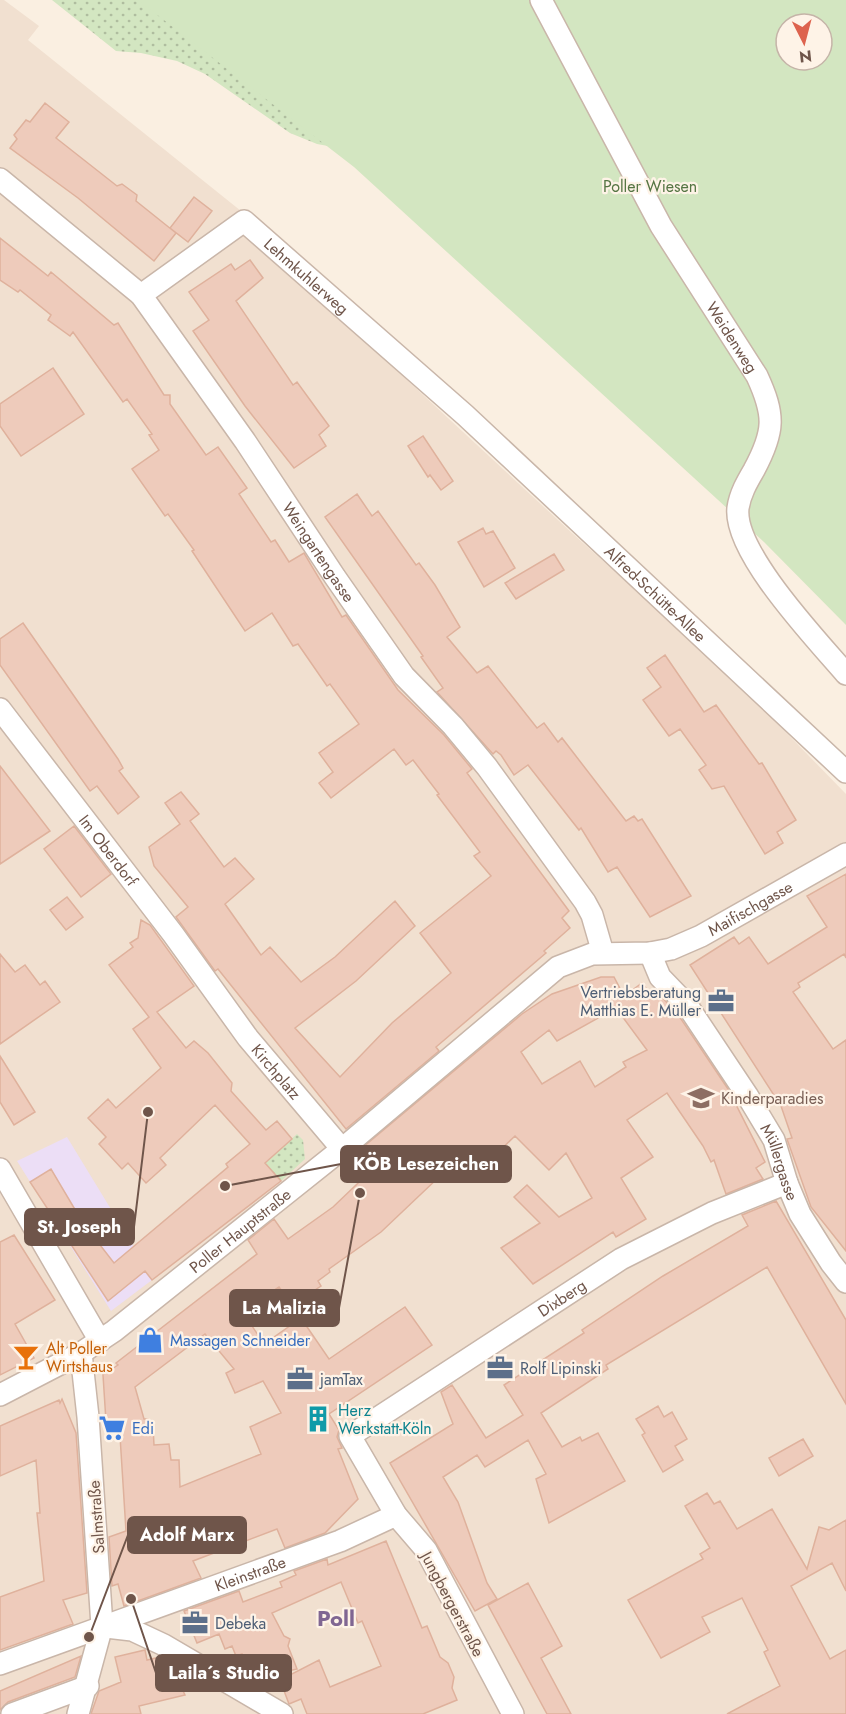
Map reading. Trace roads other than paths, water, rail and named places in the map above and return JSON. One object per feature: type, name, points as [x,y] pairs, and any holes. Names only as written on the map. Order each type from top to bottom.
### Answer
[{"type":"street","name":"Weidenweg","points":[[541,0],[661,226],[757,375],[771,415],[771,434],[743,489],[738,508],[740,528],[747,547],[761,569],[846,674]]},
{"type":"street","name":"Weingartengasse","points":[[0,179],[141,295],[245,441],[404,676],[453,726],[487,767],[585,902],[595,923],[603,953]]},
{"type":"street","name":"Lehmkuhlerweg","points":[[141,295],[244,221],[465,415]]},
{"type":"street","name":"Alfred-Schütte-Allee","points":[[465,415],[846,772]]},
{"type":"street","name":"Im Oberdorf","points":[[0,709],[214,993]]},
{"type":"street","name":"Maifischgasse","points":[[650,953],[672,949],[701,936],[846,854]]},
{"type":"street","name":"Poller Hauptstraße","points":[[0,1395],[100,1341],[342,1149],[550,973],[584,957],[603,953],[650,953]]},
{"type":"street","name":"Müllergasse","points":[[650,953],[660,977],[687,1005],[774,1140],[787,1184],[800,1214],[846,1282]]},
{"type":"street","name":"Kirchplatz","points":[[214,993],[248,1038],[342,1149]]},
{"type":"street","points":[[3,1181],[100,1341]]},
{"type":"street","name":"Dixberg","points":[[350,1436],[621,1259],[712,1213],[787,1184]]},
{"type":"street","name":"Salmstraße","points":[[78,1714],[88,1686],[102,1626],[88,1417],[81,1353]]},
{"type":"street","name":"Jungbergerstraße","points":[[350,1436],[396,1515],[426,1550],[513,1714]]},
{"type":"street","name":"Kleinstraße","points":[[0,1664],[340,1541],[396,1515]]},
{"type":"street","points":[[102,1626],[132,1630],[282,1714]]},
{"type":"street","points":[[12,1714],[88,1686]]},
{"type":"place","name":"Vertriebsberatung Matthias E. Müller","points":[[721,1001]]},
{"type":"place","name":"Kinderparadies","points":[[701,1098]]},
{"type":"place","name":"St. Joseph","points":[[148,1112]]},
{"type":"place","name":"KÖB Lesezeichen","points":[[225,1186]]},
{"type":"place","name":"La Malizia","points":[[360,1193]]},
{"type":"place","name":"Massagen Schneider","points":[[150,1340]]},
{"type":"place","name":"Alt Poller Wirtshaus","points":[[26,1357]]},
{"type":"place","name":"Rolf Lipinski","points":[[500,1368]]},
{"type":"place","name":"jamTax","points":[[300,1379]]},
{"type":"place","name":"Herz Werkstatt-Köln","points":[[318,1419]]},
{"type":"place","name":"Edi","points":[[112,1428]]},
{"type":"place","name":"Laila´s Studio","points":[[131,1599]]},
{"type":"place","name":"Debeka","points":[[195,1623]]},
{"type":"place","name":"Adolf Marx","points":[[89,1637]]},
{"type":"district","name":"Poll","points":[[336,1618]]},
{"type":"park label","name":"Poller Wiesen","points":[[650,186]]}]
